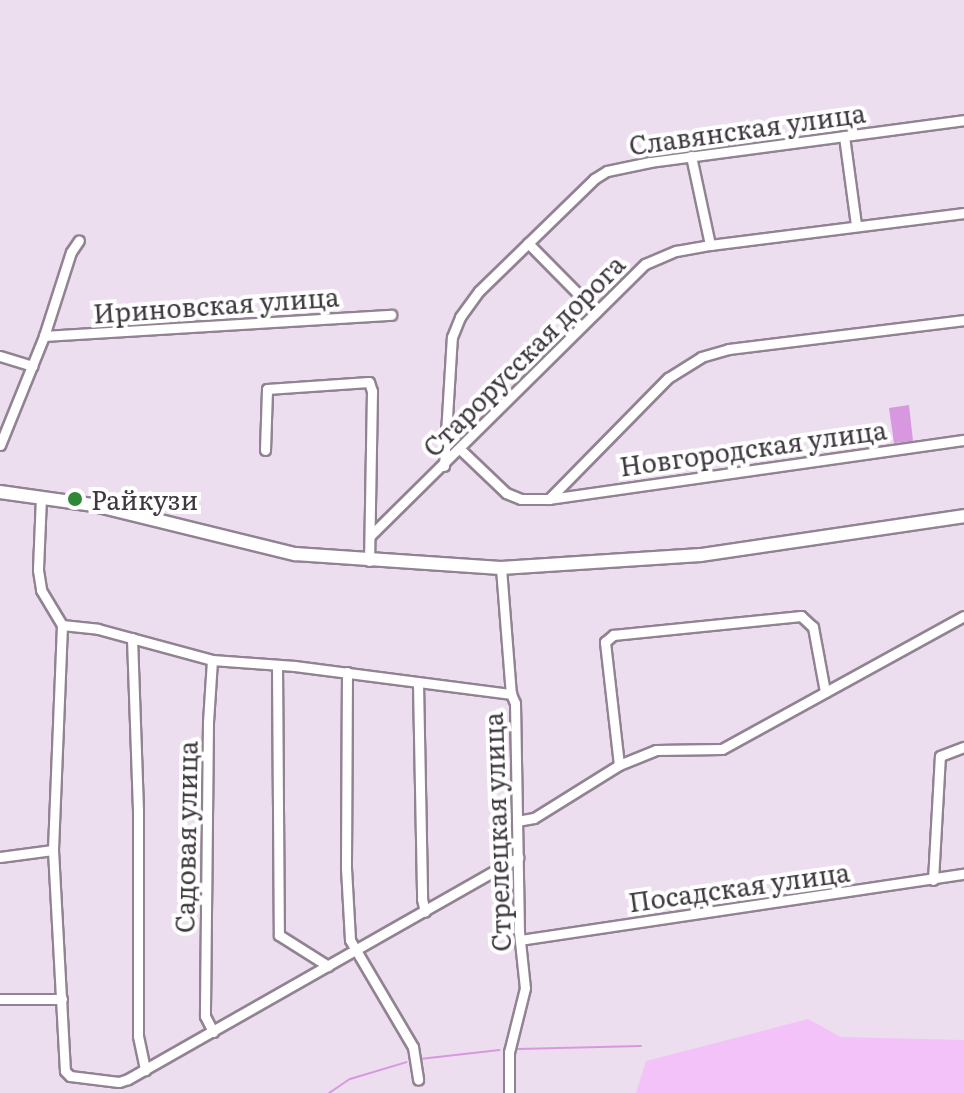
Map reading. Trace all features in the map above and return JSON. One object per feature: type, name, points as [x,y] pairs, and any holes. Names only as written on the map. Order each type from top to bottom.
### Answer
[{"type":"main road","points":[[0,492],[143,515],[246,545],[369,561],[501,568],[701,555],[964,516]]},
{"type":"street","name":"Славянская улица","points":[[444,466],[452,337],[460,317],[479,291],[594,179],[607,171],[691,156],[964,120]]},
{"type":"street","points":[[844,136],[856,225]]},
{"type":"street","points":[[691,156],[710,245]]},
{"type":"street","name":"Старорусская дорога","points":[[371,535],[461,450],[645,264],[676,251],[710,245],[964,213]]},
{"type":"street","points":[[0,445],[44,336],[71,252],[79,240]]},
{"type":"street","points":[[528,243],[596,312]]},
{"type":"street","name":"Ириновская улица","points":[[44,336],[391,315]]},
{"type":"street","points":[[549,499],[668,378],[701,357],[729,349],[964,320]]},
{"type":"street","points":[[0,356],[32,366]]},
{"type":"street","points":[[265,450],[267,389],[369,382],[372,391],[369,561]]},
{"type":"street","name":"Новгородская улица","points":[[461,450],[506,493],[521,499],[549,499],[964,440]]},
{"type":"street","points":[[41,497],[38,570],[41,590],[62,625],[53,850],[65,1071],[70,1076],[119,1082],[145,1070],[518,857]]},
{"type":"street","name":"Стрелецкая улица","points":[[501,568],[511,694],[515,703],[520,940],[525,988],[509,1052],[509,1093]]},
{"type":"street","points":[[619,765],[605,642],[613,635],[801,616],[813,627],[825,692]]},
{"type":"street","points":[[517,821],[534,818],[619,765],[656,750],[722,749],[964,616]]},
{"type":"street","points":[[62,625],[132,638],[212,660],[347,672],[511,694]]},
{"type":"street","points":[[132,638],[138,812],[138,1036],[145,1070]]},
{"type":"street","name":"Садовая улица","points":[[212,660],[208,722],[205,1016],[213,1032]]},
{"type":"street","points":[[277,665],[279,935],[328,966]]},
{"type":"street","points":[[347,672],[346,868],[350,940],[359,950],[413,1047],[418,1080]]},
{"type":"street","points":[[418,683],[422,899],[425,912]]},
{"type":"street","points":[[933,880],[940,756],[964,747]]},
{"type":"street","points":[[0,857],[53,850]]},
{"type":"street","name":"Посадская улица","points":[[520,940],[964,874]]},
{"type":"street","points":[[0,999],[62,999]]},
{"type":"shaded area","points":[[909,405],[913,441],[894,443],[889,408]]},
{"type":"shaded area","points":[[808,1019],[841,1037],[964,1040],[964,1093],[636,1093],[646,1061]]},
{"type":"waterway","points":[[518,1049],[641,1046]]},
{"type":"waterway","points":[[420,1059],[499,1050]]},
{"type":"waterway","points":[[329,1093],[350,1079],[407,1062]]},
{"type":"place","name":"Райкузи","points":[[75,499]]}]
